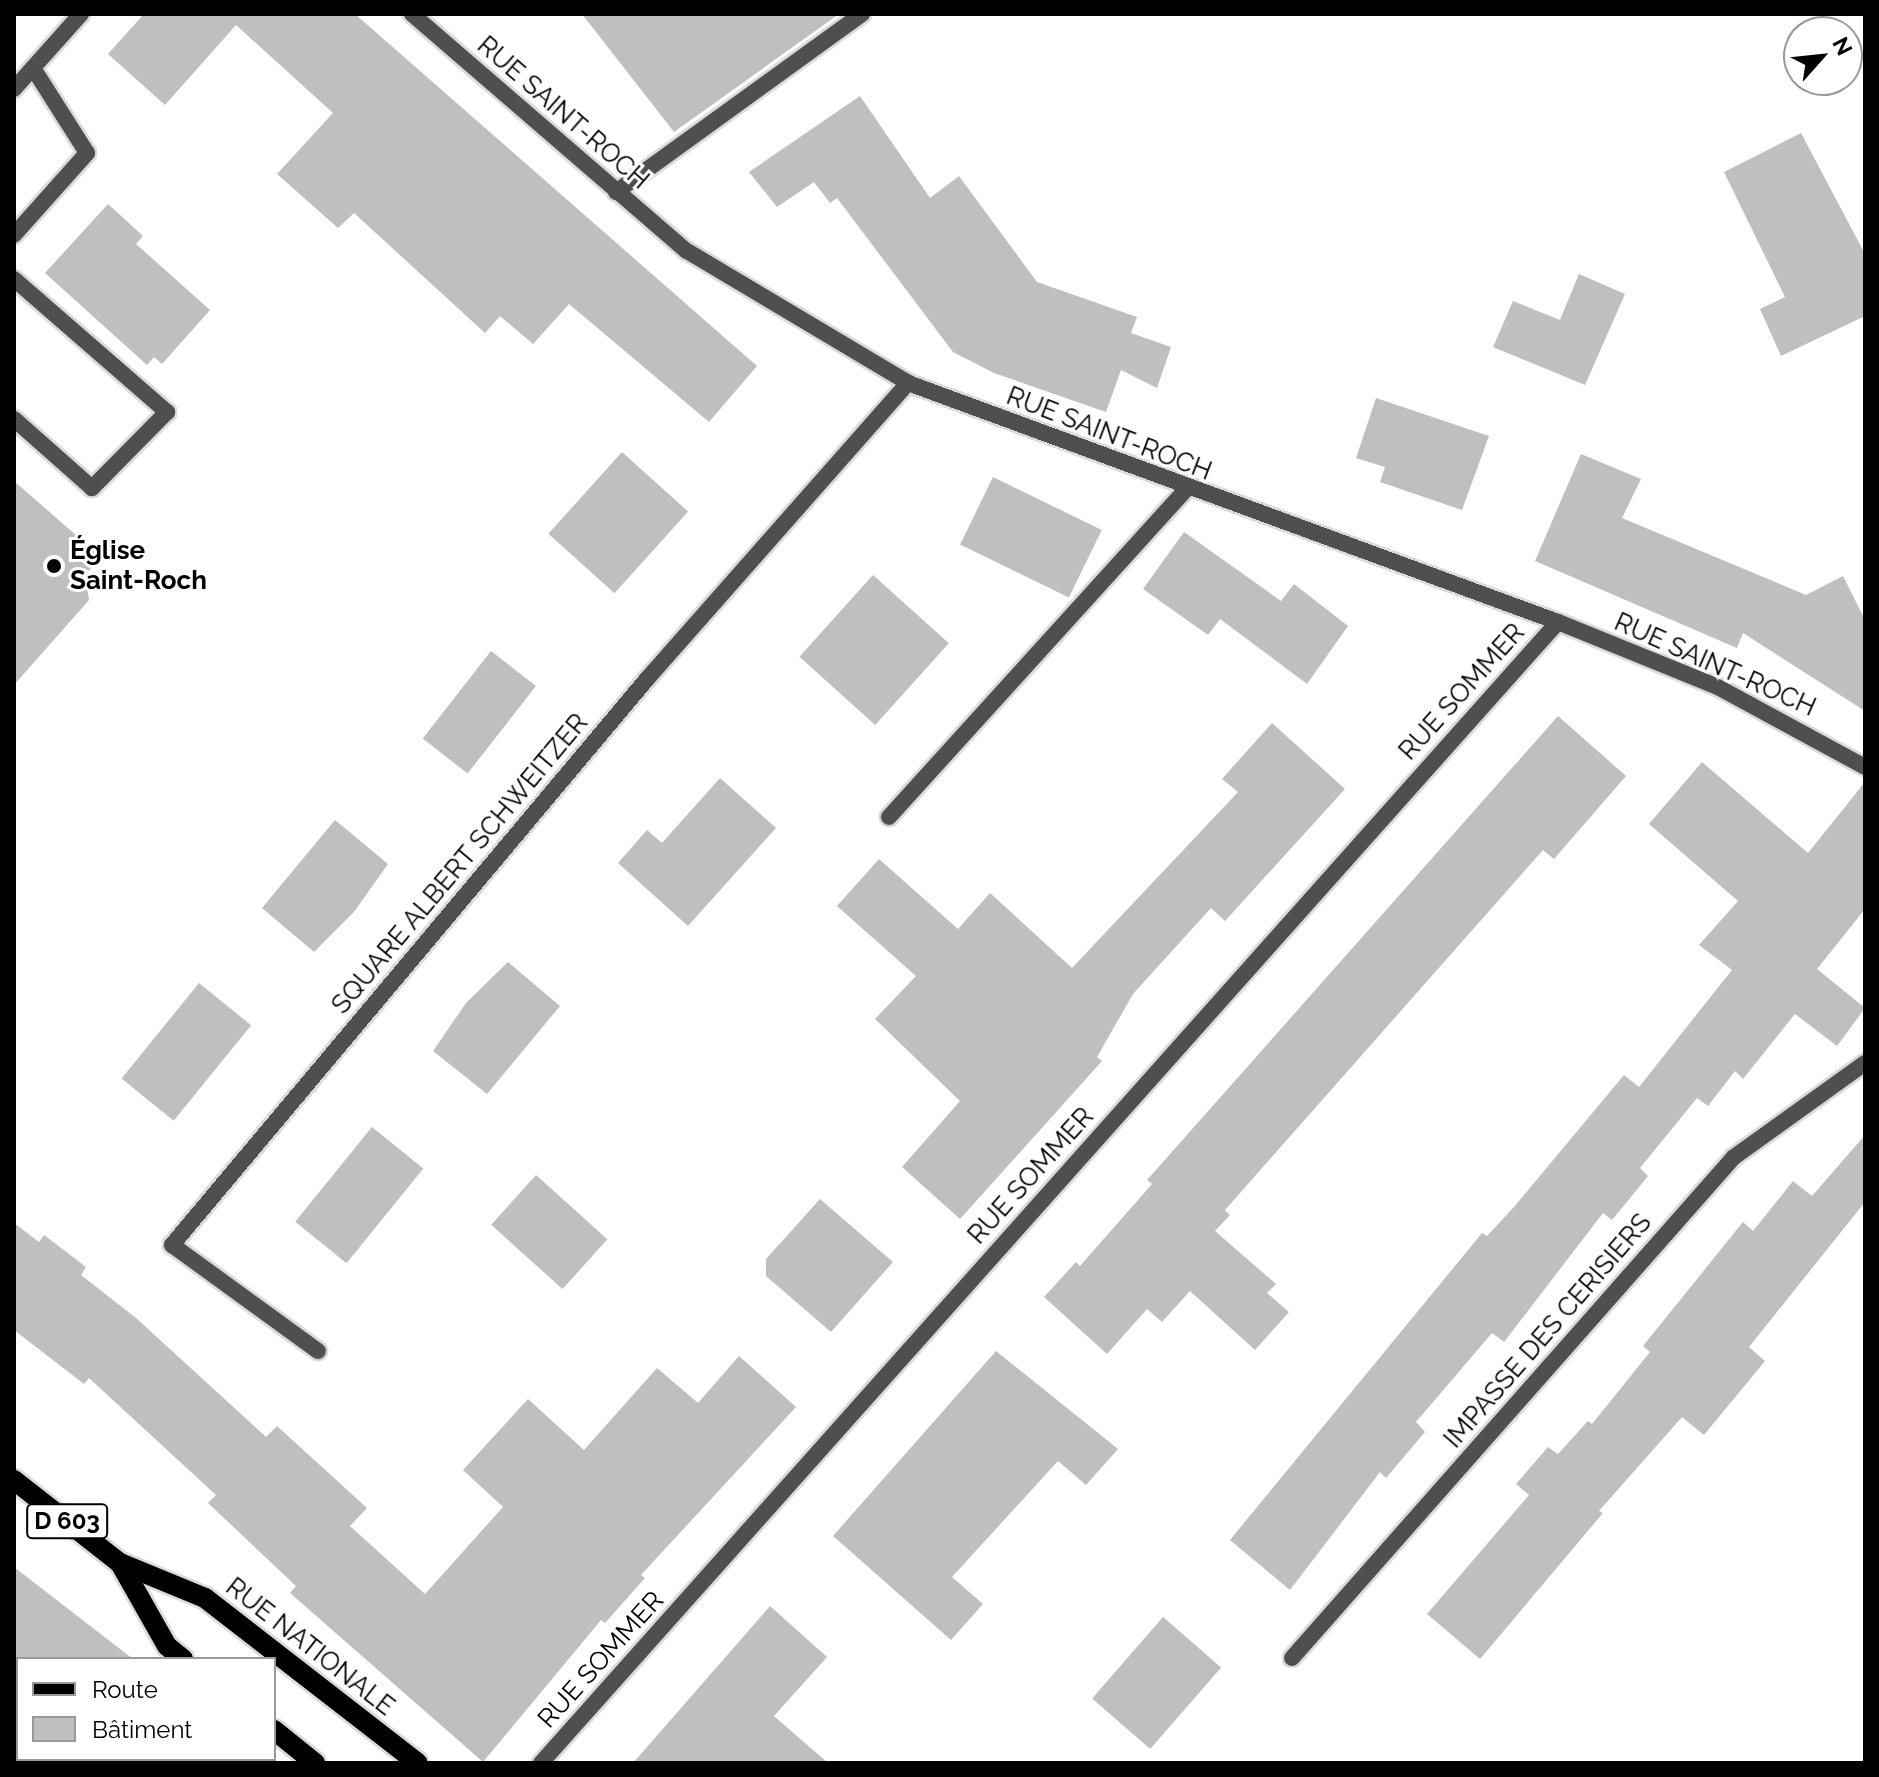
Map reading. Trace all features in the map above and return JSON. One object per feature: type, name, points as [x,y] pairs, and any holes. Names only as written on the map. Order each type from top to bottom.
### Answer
[{"type":"main road","name":"RUE NATIONALE","points":[[14,1480],[120,1563],[205,1598],[418,1763]]},
{"type":"main road","name":"RUE NATIONALE","points":[[120,1563],[167,1646],[181,1657]]},
{"type":"main road","points":[[276,1732],[315,1763]]},
{"type":"street","points":[[14,89],[81,14]]},
{"type":"street","name":"RUE SAINT-ROCH","points":[[412,14],[687,251],[908,383],[1186,490],[1558,622],[1716,686],[1865,767]]},
{"type":"street","points":[[616,192],[862,14]]},
{"type":"street","points":[[14,235],[87,153],[33,68]]},
{"type":"street","points":[[14,279],[167,412],[92,488],[14,419]]},
{"type":"street","name":"SQUARE ALBERT SCHWEITZER","points":[[318,1351],[172,1245],[647,679],[908,383]]},
{"type":"street","points":[[889,817],[1186,490]]},
{"type":"street","name":"RUE SOMMER","points":[[541,1763],[1558,622]]},
{"type":"street","name":"IMPASSE DES CERISIERS","points":[[1292,1658],[1734,1157],[1865,1063]]},
{"type":"building","points":[[144,14],[355,14],[757,366],[709,422],[569,304],[533,344],[500,316],[485,333],[354,213],[338,228],[277,174],[333,113],[236,25],[165,105],[108,54]]},
{"type":"building","points":[[582,14],[839,14],[674,132]]},
{"type":"building","points":[[860,96],[930,198],[959,176],[1037,282],[1137,317],[1131,333],[1171,347],[1157,388],[1121,370],[1106,412],[994,373],[953,352],[837,198],[830,203],[814,182],[777,207],[749,172]]},
{"type":"building","points":[[1801,133],[1865,254],[1865,316],[1781,356],[1760,309],[1785,297],[1724,172]]},
{"type":"building","points":[[108,204],[143,236],[136,244],[210,310],[162,364],[154,357],[147,365],[45,273]]},
{"type":"building","points":[[1579,274],[1625,294],[1585,385],[1493,347],[1513,301],[1560,320]]},
{"type":"building","points":[[1376,398],[1489,436],[1462,510],[1380,482],[1385,467],[1356,458]]},
{"type":"building","points":[[622,452],[688,512],[615,593],[548,534]]},
{"type":"building","points":[[1581,454],[1641,479],[1622,518],[1806,595],[1843,576],[1865,620],[1865,711],[1743,633],[1737,648],[1535,561]]},
{"type":"building","points":[[993,477],[1102,530],[1069,597],[960,544]]},
{"type":"building","name":"Église Saint-Roch","points":[[14,481],[101,557],[85,575],[89,600],[14,685]]},
{"type":"building","points":[[1184,532],[1281,601],[1294,584],[1348,626],[1307,684],[1220,619],[1208,635],[1143,589]]},
{"type":"building","points":[[873,575],[949,643],[875,725],[799,657]]},
{"type":"building","points":[[491,651],[536,686],[468,774],[423,738]]},
{"type":"building","points":[[1558,716],[1626,776],[1554,859],[1543,850],[1225,1210],[1230,1215],[1215,1231],[1276,1284],[1267,1293],[1289,1312],[1255,1350],[1190,1291],[1162,1322],[1147,1309],[1107,1354],[1044,1297],[1076,1262],[1080,1266],[1152,1184],[1147,1180]]},
{"type":"building","points":[[1272,723],[1345,789],[1225,921],[1211,908],[1133,994],[1097,1057],[1102,1061],[960,1219],[902,1167],[960,1101],[875,1019],[916,976],[837,906],[879,859],[958,929],[990,893],[1072,968],[1238,792],[1222,779]]},
{"type":"building","points":[[1702,762],[1808,853],[1865,782],[1865,909],[1817,969],[1865,1008],[1837,1046],[1795,1014],[1743,1079],[1735,1071],[1708,1106],[1697,1098],[1640,1168],[1648,1176],[1612,1220],[1603,1213],[1504,1342],[1492,1333],[1416,1422],[1425,1432],[1386,1478],[1380,1472],[1290,1590],[1230,1540],[1482,1233],[1487,1236],[1514,1207],[1624,1075],[1639,1087],[1732,970],[1699,945],[1738,901],[1649,824]]},
{"type":"building","points":[[720,778],[776,828],[688,926],[618,863],[647,830],[662,843]]},
{"type":"building","points":[[335,820],[388,864],[354,912],[314,952],[262,908]]},
{"type":"building","points":[[508,962],[560,1006],[487,1094],[433,1051],[466,1003]]},
{"type":"building","points":[[199,983],[251,1025],[174,1121],[122,1079]]},
{"type":"building","points":[[372,1127],[423,1169],[347,1263],[295,1222]]},
{"type":"building","points":[[1865,1135],[1865,1202],[1749,1347],[1765,1361],[1704,1435],[1682,1417],[1599,1511],[1603,1513],[1480,1659],[1427,1614],[1529,1495],[1516,1484],[1548,1447],[1558,1454],[1588,1421],[1592,1424],[1650,1352],[1643,1346],[1743,1222],[1753,1231],[1793,1181],[1812,1196]]},
{"type":"building","points":[[536,1175],[607,1239],[563,1289],[491,1225]]},
{"type":"building","points":[[820,1199],[893,1262],[831,1332],[766,1276],[766,1259]]},
{"type":"building","points":[[14,1223],[39,1242],[44,1235],[86,1267],[81,1275],[136,1318],[266,1437],[277,1426],[367,1508],[350,1526],[425,1594],[503,1507],[463,1470],[528,1399],[584,1450],[657,1368],[698,1403],[739,1356],[796,1407],[641,1575],[645,1578],[605,1623],[601,1620],[483,1762],[290,1593],[296,1586],[208,1503],[216,1495],[89,1378],[84,1384],[14,1330]]},
{"type":"building","points":[[996,1351],[1118,1449],[1086,1485],[1058,1461],[952,1577],[983,1604],[951,1640],[833,1536]]},
{"type":"building","points":[[14,1567],[130,1657],[16,1657],[14,1659]]},
{"type":"building","points":[[770,1606],[827,1657],[774,1716],[828,1763],[633,1763]]},
{"type":"building","points":[[1163,1617],[1221,1668],[1150,1749],[1092,1699]]},
{"type":"place","name":"Église Saint-Roch","points":[[54,566]]}]
